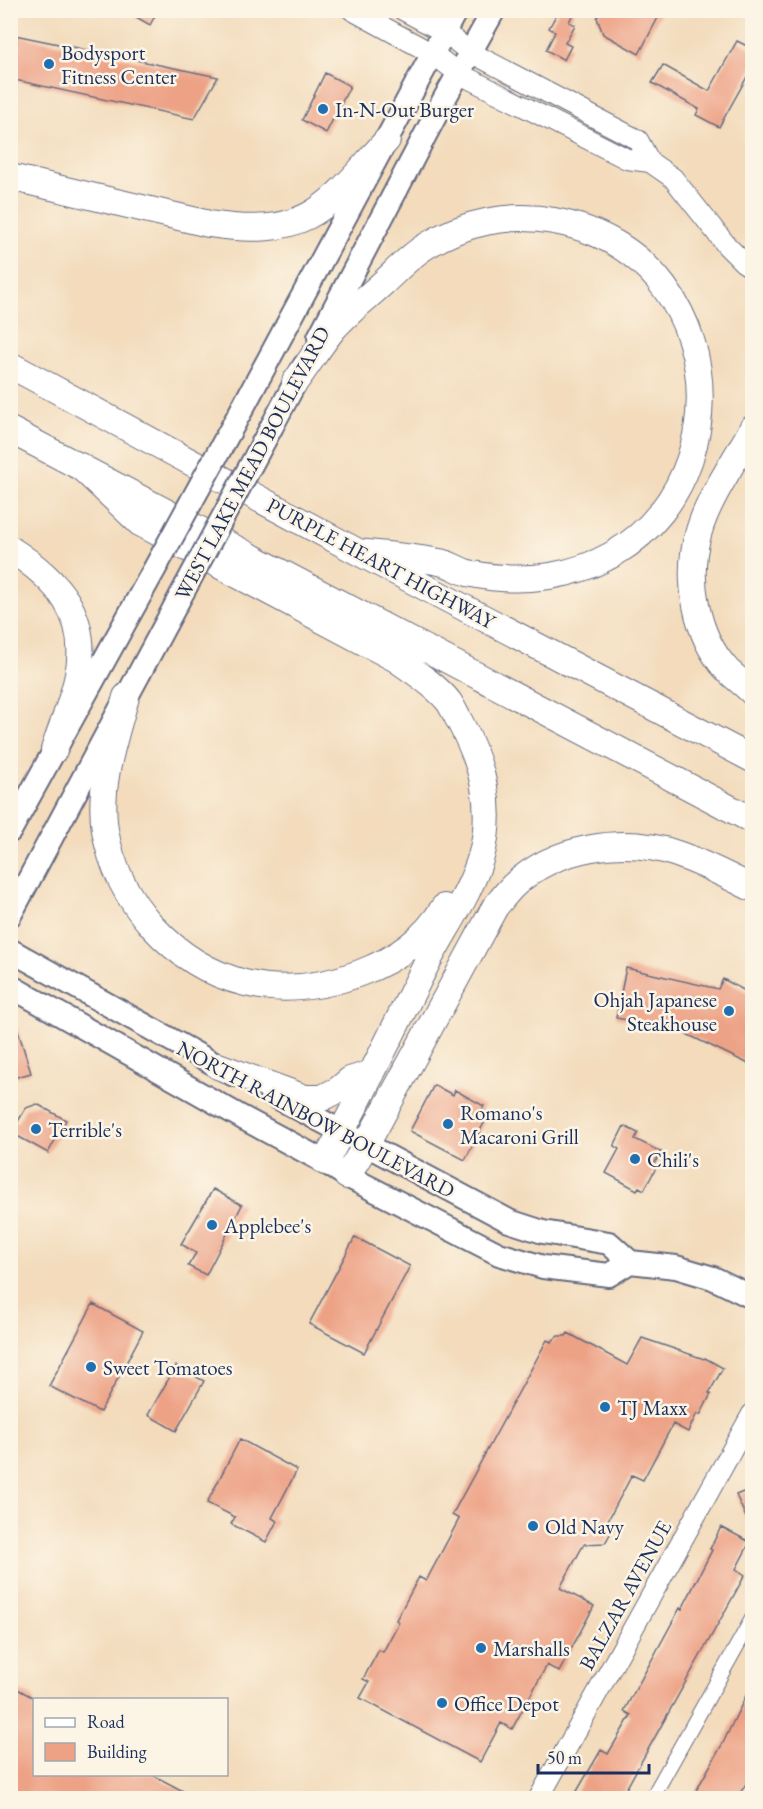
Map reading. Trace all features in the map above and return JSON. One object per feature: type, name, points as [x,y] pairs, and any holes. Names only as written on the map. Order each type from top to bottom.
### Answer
[{"type":"highway","points":[[10,177],[208,224],[239,229],[269,228],[301,221],[338,196],[387,140]]},
{"type":"highway","points":[[295,382],[335,328],[412,256],[442,237],[492,221],[527,218],[554,221],[579,228],[611,242],[626,251],[652,275],[674,303],[690,334],[699,368],[701,403],[692,456],[668,503],[642,532],[616,551],[585,567],[533,578],[466,572],[442,562],[358,552]]},
{"type":"highway","name":"PURPLE HEART HIGHWAY","points":[[10,365],[358,552],[753,759]]},
{"type":"highway","points":[[753,429],[706,515],[699,531],[693,562],[694,591],[710,645],[727,670],[753,692]]},
{"type":"highway","points":[[10,430],[753,820]]},
{"type":"highway","points":[[80,466],[140,523],[396,659],[448,701],[472,745],[485,787],[487,825],[481,854],[467,892],[425,966],[407,1007],[325,1162]]},
{"type":"highway","points":[[10,549],[41,570],[55,584],[67,600],[79,634],[79,673],[54,750]]},
{"type":"highway","points":[[126,697],[107,768],[103,796],[106,832],[115,867],[143,915],[162,936],[184,954],[210,969],[245,982],[283,988],[337,981],[385,962],[403,951],[417,941],[441,913],[461,875],[471,844],[475,802],[472,778],[457,733],[426,681]]},
{"type":"highway","points":[[347,1176],[495,907],[514,886],[538,868],[567,854],[603,846],[639,845],[675,853],[753,888]]},
{"type":"highway","points":[[218,1066],[305,1098],[322,1098],[338,1090],[350,1080],[372,1072]]},
{"type":"main road","points":[[352,10],[433,54],[458,73],[627,159],[650,162],[674,178],[727,246],[743,262],[753,268]]},
{"type":"main road","points":[[402,10],[444,32],[470,52],[638,140],[650,162]]},
{"type":"main road","name":"WEST LAKE MEAD BOULEVARD","points":[[10,831],[242,409],[456,10]]},
{"type":"main road","name":"WEST LAKE MEAD BOULEVARD","points":[[10,915],[458,73],[494,10]]},
{"type":"main road","name":"NORTH RAINBOW BOULEVARD","points":[[10,950],[218,1066],[509,1221],[543,1232],[609,1243],[630,1262],[609,1275],[543,1267],[500,1254],[347,1176],[10,986]]},
{"type":"main road","points":[[630,1262],[676,1267],[712,1278],[753,1297]]},
{"type":"main road","name":"BALZAR AVENUE","points":[[539,1798],[753,1414]]},
{"type":"street","points":[[652,1798],[753,1619]]},
{"type":"building","points":[[124,10],[158,10],[150,25]]},
{"type":"building","points":[[559,10],[575,10],[569,22],[575,25],[565,43],[571,46],[564,60],[546,50],[555,32],[549,28]]},
{"type":"building","points":[[601,10],[662,10],[639,54],[603,34],[597,18]]},
{"type":"building","points":[[10,34],[218,77],[194,119],[10,79]]},
{"type":"building","points":[[737,41],[753,49],[753,66],[719,127],[696,115],[699,109],[652,83],[663,65],[709,91]]},
{"type":"building","name":"In-N-Out Burger","points":[[325,73],[350,86],[326,133],[302,120]]},
{"type":"building","points":[[626,968],[718,989],[723,979],[753,995],[753,1066],[676,1029],[616,1018]]},
{"type":"building","points":[[10,1017],[14,1017],[31,1073],[10,1079]]},
{"type":"building","name":"Romano's Macaroni Grill","points":[[434,1085],[453,1095],[455,1090],[484,1106],[480,1113],[487,1117],[465,1160],[410,1131]]},
{"type":"building","name":"Terrible's","points":[[37,1104],[66,1120],[48,1153],[10,1132],[10,1119],[17,1123],[26,1108]]},
{"type":"building","name":"Chili's","points":[[624,1126],[638,1133],[635,1139],[661,1152],[653,1166],[656,1168],[644,1190],[639,1187],[637,1190],[606,1173],[619,1149],[614,1146]]},
{"type":"building","name":"Applebee's","points":[[213,1189],[242,1205],[206,1275],[188,1266],[196,1253],[181,1244]]},
{"type":"building","points":[[355,1237],[410,1266],[364,1353],[309,1324]]},
{"type":"building","name":"Sweet Tomatoes","points":[[93,1304],[143,1331],[100,1412],[49,1386]]},
{"type":"building","points":[[568,1333],[627,1365],[642,1338],[705,1358],[723,1368],[700,1415],[697,1413],[688,1432],[673,1424],[643,1480],[632,1475],[606,1524],[614,1527],[605,1543],[584,1544],[560,1588],[594,1606],[559,1672],[547,1665],[512,1729],[501,1723],[480,1762],[360,1698],[369,1682],[363,1679],[379,1650],[383,1652],[399,1622],[396,1620],[419,1577],[426,1581],[459,1519],[452,1515],[547,1340],[551,1342],[558,1336],[566,1336]]},
{"type":"building","points":[[176,1366],[204,1381],[176,1431],[148,1415]]},
{"type":"building","points":[[240,1439],[297,1470],[272,1518],[277,1521],[266,1542],[231,1524],[235,1517],[207,1503]]},
{"type":"building","points":[[753,1488],[753,1533],[736,1495]]},
{"type":"building","points":[[721,1527],[750,1542],[736,1569],[745,1575],[621,1798],[573,1798],[601,1750],[608,1754],[631,1715],[624,1711],[680,1608],[682,1609]]},
{"type":"building","points":[[753,1681],[753,1773],[737,1798],[692,1798],[723,1743]]},
{"type":"building","points":[[10,1685],[34,1698],[33,1776],[155,1776],[196,1798],[10,1798]]},
{"type":"place","name":"Bodysport Fitness Center","points":[[49,64]]},
{"type":"place","name":"In-N-Out Burger","points":[[323,109]]},
{"type":"place","name":"Ohjah Japanese Steakhouse","points":[[729,1011]]},
{"type":"place","name":"Romano's Macaroni Grill","points":[[448,1124]]},
{"type":"place","name":"Terrible's","points":[[36,1129]]},
{"type":"place","name":"Chili's","points":[[635,1159]]},
{"type":"place","name":"Applebee's","points":[[212,1225]]},
{"type":"place","name":"Sweet Tomatoes","points":[[91,1367]]},
{"type":"place","name":"TJ Maxx","points":[[605,1407]]},
{"type":"place","name":"Old Navy","points":[[533,1526]]},
{"type":"place","name":"Marshalls","points":[[481,1648]]},
{"type":"place","name":"Office Depot","points":[[442,1703]]}]
